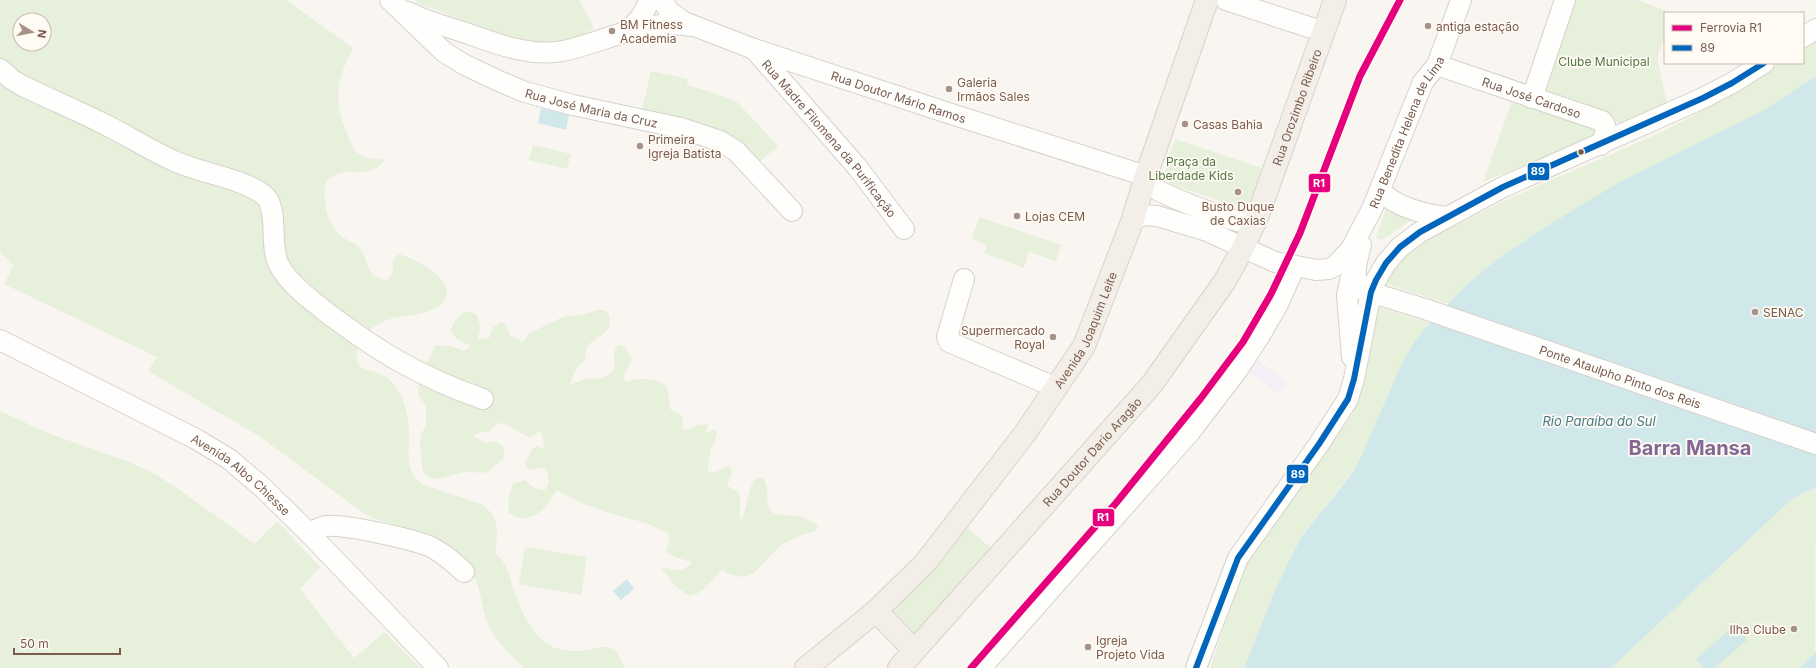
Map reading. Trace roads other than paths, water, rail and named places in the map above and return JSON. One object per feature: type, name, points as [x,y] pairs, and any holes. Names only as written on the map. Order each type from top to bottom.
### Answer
[{"type":"main road","name":"Avenida Joaquim Leite","points":[[806,668],[876,611],[925,563],[1022,438],[1084,346],[1095,321],[1132,222],[1146,176],[1207,0]]},
{"type":"main road","name":"Rua Orozimbo Ribeiro","points":[[1258,215],[1335,0]]},
{"type":"main road","name":"Rua Doutor Dario Aragão","points":[[899,668],[1152,384],[1225,281],[1244,246],[1258,215]]},
{"type":"main road","points":[[876,611],[914,650]]},
{"type":"street","name":"Rua José Maria da Cruz","points":[[390,0],[423,25],[444,52],[464,65],[501,82],[526,92],[573,105],[681,128],[720,141],[736,152],[792,211]]},
{"type":"street","points":[[628,31],[641,17],[650,0]]},
{"type":"street","name":"Rua Doutor Mário Ramos","points":[[662,0],[669,11],[676,18],[695,27],[754,49],[1146,176]]},
{"type":"street","points":[[1226,0],[1324,32]]},
{"type":"street","name":"Rua Benedita Helena de Lima","points":[[1295,266],[1322,270],[1335,266],[1351,249],[1372,209],[1423,82],[1437,65],[1461,0]]},
{"type":"street","points":[[1532,98],[1565,0]]},
{"type":"street","name":"Rua José Maria da Cruz","points":[[423,25],[505,46],[548,53],[571,49],[628,31],[660,25],[683,25],[695,27]]},
{"type":"street","points":[[1804,36],[1816,29]]},
{"type":"street","name":"Rua Madre Filomena da Purificação","points":[[754,49],[858,168],[904,229]]},
{"type":"street","points":[[1196,668],[1238,558],[1288,488],[1348,399],[1379,295],[1376,280],[1386,263],[1400,247],[1420,232],[1516,181],[1601,145],[1703,98],[1732,83],[1762,64]]},
{"type":"street","name":"Rua José Cardoso","points":[[1437,65],[1604,122],[1606,131],[1601,145]]},
{"type":"street","points":[[0,69],[11,79],[21,85],[101,122],[173,161],[233,181],[265,196],[270,203],[272,211],[275,256],[286,276],[295,286],[354,333],[395,360],[444,385],[483,399]]},
{"type":"street","points":[[1146,176],[1152,185],[1159,191],[1228,218],[1246,222],[1253,220],[1258,215]]},
{"type":"street","points":[[1380,190],[1391,200],[1428,214],[1447,217]]},
{"type":"street","points":[[1354,379],[1347,296],[1350,277],[1372,209]]},
{"type":"street","points":[[981,668],[1194,426],[1236,372],[1259,337],[1278,304],[1295,266],[1275,262],[1244,246],[1202,229],[1157,216],[1141,215],[1132,222]]},
{"type":"street","points":[[1361,245],[1356,279],[1360,288],[1379,295]]},
{"type":"street","points":[[964,279],[947,337],[949,342],[1057,388]]},
{"type":"street","name":"Ponte Ataulpho Pinto dos Reis","points":[[1379,295],[1425,309],[1816,444]]},
{"type":"street","name":"Avenida Albo Chiesse","points":[[0,340],[196,439],[229,459],[261,486],[309,533],[438,668]]},
{"type":"street","points":[[309,533],[319,528],[332,526],[407,539],[429,546],[445,555],[464,572]]},
{"type":"water","name":"Rio Paraíba do Sul","points":[[1816,76],[1816,488],[1805,492],[1790,501],[1611,668],[1244,668],[1287,563],[1308,528],[1354,470],[1401,365],[1415,341],[1466,285],[1499,258],[1550,224],[1620,182],[1766,109]]},
{"type":"water","points":[[541,108],[569,115],[566,130],[538,123]]},
{"type":"water","points":[[627,579],[634,589],[621,600],[613,591]]},
{"type":"water","points":[[1735,625],[1747,640],[1714,668],[1704,668],[1696,659]]},
{"type":"water","points":[[1816,652],[1816,668],[1799,668]]},
{"type":"rail line","name":"R1","points":[[971,668],[1116,503],[1201,398],[1243,342],[1271,294],[1300,233],[1360,76],[1400,0]]},
{"type":"place","name":"antiga estação","points":[[1428,26]]},
{"type":"place","name":"BM Fitness Academia","points":[[612,31]]},
{"type":"place","name":"Galeria Irmãos Sales","points":[[949,89]]},
{"type":"place","name":"Casas Bahia","points":[[1185,124]]},
{"type":"place","name":"Primeira Igreja Batista","points":[[640,146]]},
{"type":"place","name":"Busto Duque de Caxias","points":[[1238,192]]},
{"type":"place","name":"Lojas CEM","points":[[1017,216]]},
{"type":"place","name":"SENAC","points":[[1755,312]]},
{"type":"place","name":"Supermercado Royal","points":[[1053,337]]},
{"type":"place","name":"Ilha Clube","points":[[1794,629]]},
{"type":"place","name":"Igreja Projeto Vida","points":[[1088,647]]},
{"type":"district","name":"Barra Mansa","points":[[1690,448]]},
{"type":"park label","name":"Clube Municipal","points":[[1604,61]]},
{"type":"park label","name":"Praça da Liberdade Kids","points":[[1191,168]]}]
